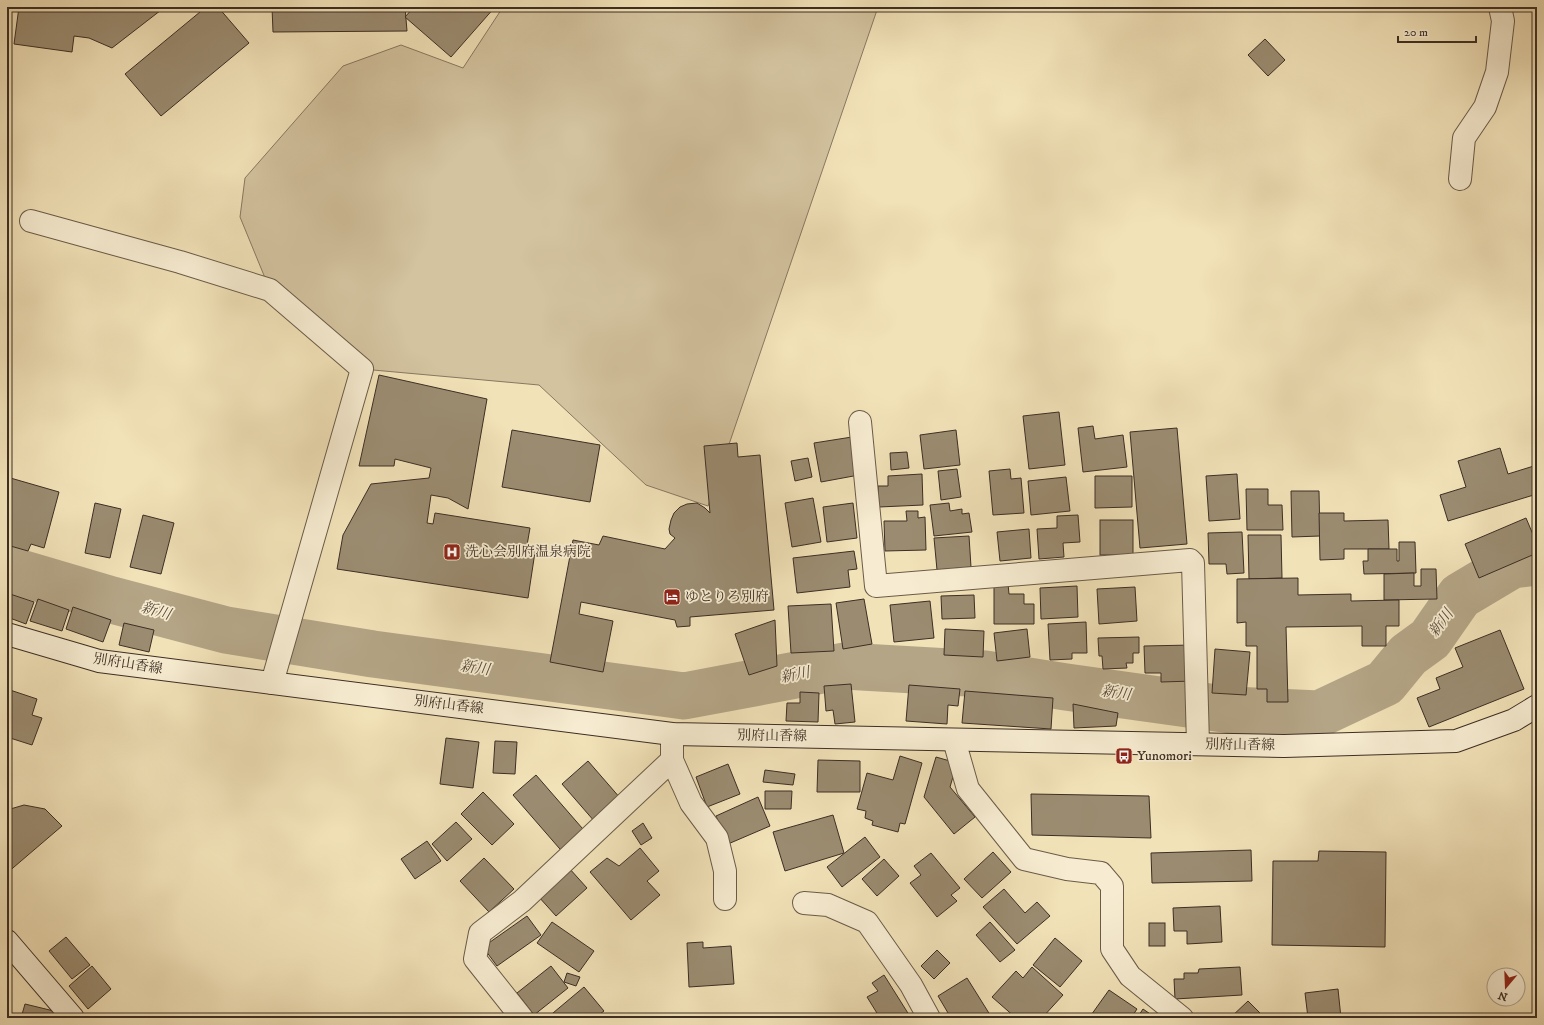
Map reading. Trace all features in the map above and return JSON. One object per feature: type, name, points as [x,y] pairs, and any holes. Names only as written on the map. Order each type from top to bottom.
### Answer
[{"type":"street","points":[[1460,179],[1464,138],[1486,107],[1497,72],[1503,21],[1500,7]]},
{"type":"street","points":[[31,221],[180,262],[270,290],[362,369],[272,683]]},
{"type":"street","points":[[860,422],[876,586],[1190,560],[1193,563],[1198,734]]},
{"type":"street","name":"別府山香線","points":[[7,634],[99,661],[672,734],[954,740],[1198,734],[1284,746],[1456,740],[1514,720],[1537,706]]},
{"type":"street","points":[[672,734],[672,760],[691,803],[717,838],[724,871],[725,899]]},
{"type":"street","points":[[954,740],[968,788],[1024,859],[1067,869],[1101,874],[1112,886],[1112,949],[1130,976],[1182,1018]]},
{"type":"street","points":[[522,1018],[475,959],[480,933],[522,901],[672,760]]},
{"type":"street","points":[[804,903],[828,906],[867,922],[910,985],[929,1018]]},
{"type":"street","points":[[7,941],[73,1018]]},
{"type":"shaded area","points":[[503,7],[878,7],[708,506],[646,485],[539,385],[362,369],[270,290],[240,217],[245,178],[343,66],[401,45],[463,68]]},
{"type":"building","points":[[19,7],[165,7],[112,48],[89,38],[74,36],[72,52],[14,44]]},
{"type":"building","points":[[206,7],[218,7],[249,43],[161,116],[125,74]]},
{"type":"building","points":[[272,7],[405,7],[407,31],[273,32]]},
{"type":"building","points":[[414,7],[495,7],[451,57],[405,17]]},
{"type":"building","points":[[1265,39],[1285,60],[1268,76],[1248,55]]},
{"type":"building","points":[[379,375],[487,399],[468,509],[448,498],[431,495],[427,523],[433,524],[435,513],[530,528],[526,551],[535,552],[528,598],[337,569],[343,535],[371,484],[429,478],[431,468],[395,459],[394,466],[359,466]]},
{"type":"building","points":[[1059,412],[1065,465],[1029,469],[1023,416]]},
{"type":"building","points":[[1093,426],[1095,439],[1123,435],[1127,467],[1083,472],[1078,428]]},
{"type":"building","points":[[1177,428],[1187,544],[1140,548],[1130,432]]},
{"type":"building","points":[[512,430],[600,445],[590,502],[502,487]]},
{"type":"building","points":[[956,430],[960,465],[924,469],[920,435]]},
{"type":"building","points":[[852,437],[859,475],[821,482],[814,443]]},
{"type":"building","points":[[737,443],[738,457],[760,455],[774,610],[690,617],[690,626],[677,627],[675,620],[581,602],[579,614],[613,621],[603,672],[550,662],[573,540],[599,545],[603,536],[665,549],[675,538],[670,534],[669,529],[674,513],[680,507],[687,504],[697,503],[710,513],[704,446]]},
{"type":"building","points":[[1500,448],[1508,474],[1537,465],[1537,494],[1448,521],[1440,495],[1466,487],[1458,461]]},
{"type":"building","points":[[907,452],[909,468],[891,470],[890,453]]},
{"type":"building","points":[[808,458],[812,477],[795,481],[791,461]]},
{"type":"building","points":[[957,469],[961,497],[941,500],[938,471]]},
{"type":"building","points":[[1010,469],[1011,479],[1021,478],[1024,513],[993,515],[989,471]]},
{"type":"building","points":[[922,474],[923,505],[879,507],[878,486],[888,486],[888,476]]},
{"type":"building","points":[[1237,474],[1240,519],[1209,521],[1206,476]]},
{"type":"building","points":[[1095,476],[1132,476],[1132,507],[1095,508]]},
{"type":"building","points":[[7,477],[59,492],[44,548],[31,544],[28,551],[7,545]]},
{"type":"building","points":[[1066,477],[1070,511],[1031,515],[1028,481]]},
{"type":"building","points":[[1246,489],[1268,489],[1268,505],[1282,505],[1283,530],[1247,530]]},
{"type":"building","points":[[1291,491],[1319,491],[1320,536],[1292,537]]},
{"type":"building","points":[[813,498],[821,542],[792,547],[785,503]]},
{"type":"building","points":[[95,503],[121,509],[110,558],[85,553]]},
{"type":"building","points":[[853,503],[857,538],[827,542],[823,507]]},
{"type":"building","points":[[949,503],[950,511],[962,509],[962,514],[969,513],[972,532],[934,536],[930,505]]},
{"type":"building","points":[[906,511],[918,511],[918,518],[925,517],[926,550],[885,551],[884,521],[907,521]]},
{"type":"building","points":[[1319,513],[1344,513],[1344,521],[1388,520],[1389,549],[1344,549],[1344,559],[1320,560]]},
{"type":"building","points":[[143,515],[174,523],[161,574],[130,567]]},
{"type":"building","points":[[1078,515],[1080,542],[1063,543],[1064,557],[1039,559],[1037,529],[1057,528],[1057,516]]},
{"type":"building","points":[[1526,518],[1537,544],[1537,553],[1479,578],[1465,544]]},
{"type":"building","points":[[1100,520],[1133,520],[1133,555],[1100,555]]},
{"type":"building","points":[[1029,529],[1031,558],[1000,561],[997,532]]},
{"type":"building","points":[[1242,532],[1244,573],[1227,574],[1226,564],[1209,564],[1208,533]]},
{"type":"building","points":[[1248,535],[1281,535],[1282,578],[1249,579]]},
{"type":"building","points":[[969,536],[971,567],[937,570],[934,538]]},
{"type":"building","points":[[1399,542],[1415,542],[1416,573],[1364,574],[1363,561],[1368,561],[1368,549],[1397,549],[1397,561],[1399,561]]},
{"type":"building","points":[[854,551],[857,569],[848,570],[850,587],[797,593],[793,558]]},
{"type":"building","points":[[1421,569],[1436,569],[1437,599],[1384,600],[1384,574],[1414,573],[1414,586],[1421,586]]},
{"type":"building","points":[[1298,578],[1298,595],[1351,594],[1351,601],[1399,600],[1399,626],[1386,626],[1386,646],[1362,646],[1362,626],[1286,627],[1288,702],[1267,702],[1267,689],[1257,689],[1257,646],[1246,646],[1246,622],[1237,623],[1237,579]]},
{"type":"building","points":[[994,584],[1008,584],[1009,594],[1024,594],[1024,604],[1034,604],[1034,624],[994,624]]},
{"type":"building","points":[[1077,586],[1078,617],[1041,619],[1040,588]]},
{"type":"building","points":[[1135,587],[1137,621],[1099,624],[1097,589]]},
{"type":"building","points":[[7,593],[34,602],[26,624],[7,617]]},
{"type":"building","points":[[974,595],[975,618],[942,619],[941,596]]},
{"type":"building","points":[[38,599],[69,610],[62,631],[30,621]]},
{"type":"building","points":[[864,599],[872,644],[843,649],[836,603]]},
{"type":"building","points":[[930,601],[934,638],[894,642],[890,605]]},
{"type":"building","points":[[831,604],[834,651],[791,653],[788,606]]},
{"type":"building","points":[[73,607],[111,620],[103,642],[66,629]]},
{"type":"building","points":[[775,620],[777,666],[749,675],[735,634]]},
{"type":"building","points":[[1086,622],[1087,653],[1072,653],[1072,659],[1050,660],[1048,624]]},
{"type":"building","points":[[124,623],[154,630],[149,652],[119,645]]},
{"type":"building","points":[[945,629],[984,631],[983,657],[944,655]]},
{"type":"building","points":[[1027,629],[1030,657],[997,661],[994,633]]},
{"type":"building","points":[[1500,630],[1524,689],[1429,727],[1417,698],[1440,689],[1436,678],[1463,667],[1455,648]]},
{"type":"building","points":[[1139,637],[1139,653],[1133,653],[1133,663],[1126,663],[1127,668],[1103,669],[1102,656],[1099,656],[1098,638]]},
{"type":"building","points":[[1192,645],[1193,681],[1161,682],[1161,673],[1145,673],[1144,646]]},
{"type":"building","points":[[1215,649],[1250,652],[1246,695],[1212,693]]},
{"type":"building","points":[[851,684],[855,722],[835,724],[833,710],[826,711],[824,686]]},
{"type":"building","points":[[909,685],[960,689],[958,706],[948,705],[947,724],[906,721]]},
{"type":"building","points":[[7,689],[37,699],[32,715],[42,718],[32,745],[7,737]]},
{"type":"building","points":[[965,691],[1053,698],[1051,729],[962,723]]},
{"type":"building","points":[[800,692],[819,693],[818,722],[786,721],[787,703],[800,703]]},
{"type":"building","points":[[1073,704],[1118,713],[1116,726],[1074,728]]},
{"type":"building","points":[[446,738],[479,742],[473,788],[440,784]]},
{"type":"building","points":[[495,741],[517,742],[515,774],[493,773]]},
{"type":"building","points":[[900,756],[922,763],[905,824],[900,823],[898,832],[872,825],[873,821],[865,818],[866,811],[857,809],[867,773],[893,780]]},
{"type":"building","points":[[936,757],[957,763],[950,787],[975,817],[954,834],[924,797]]},
{"type":"building","points":[[818,760],[860,761],[860,792],[817,792]]},
{"type":"building","points":[[588,761],[621,799],[595,822],[562,784]]},
{"type":"building","points":[[728,764],[740,794],[707,807],[696,777]]},
{"type":"building","points":[[765,770],[795,774],[793,785],[763,782]]},
{"type":"building","points":[[536,775],[589,836],[566,856],[513,795]]},
{"type":"building","points":[[765,791],[792,791],[791,809],[765,809]]},
{"type":"building","points":[[483,792],[514,824],[492,845],[461,814]]},
{"type":"building","points":[[1031,794],[1149,796],[1151,838],[1032,835]]},
{"type":"building","points":[[758,797],[770,826],[728,844],[716,816]]},
{"type":"building","points":[[24,805],[45,809],[62,826],[7,873],[7,810]]},
{"type":"building","points":[[833,815],[844,853],[785,871],[773,832]]},
{"type":"building","points":[[456,822],[472,839],[447,861],[432,844]]},
{"type":"building","points":[[643,823],[652,838],[641,845],[632,831]]},
{"type":"building","points":[[865,837],[880,857],[842,887],[827,867]]},
{"type":"building","points":[[427,841],[441,861],[415,879],[401,859]]},
{"type":"building","points":[[640,848],[659,871],[647,881],[660,895],[631,920],[590,872],[607,858],[619,866]]},
{"type":"building","points":[[1251,850],[1252,881],[1152,883],[1151,853]]},
{"type":"building","points":[[1319,851],[1386,852],[1385,947],[1272,945],[1273,861],[1318,861]]},
{"type":"building","points":[[993,852],[1011,872],[982,898],[964,879]]},
{"type":"building","points":[[931,853],[960,888],[951,895],[957,901],[937,917],[910,883],[921,875],[914,866]]},
{"type":"building","points":[[484,858],[514,889],[489,912],[460,881]]},
{"type":"building","points":[[884,859],[899,876],[877,896],[862,879]]},
{"type":"building","points":[[569,868],[587,888],[556,916],[538,896]]},
{"type":"building","points":[[1004,889],[1025,913],[1037,902],[1050,916],[1017,944],[983,907]]},
{"type":"building","points":[[1220,906],[1222,942],[1187,944],[1187,931],[1174,931],[1173,908]]},
{"type":"building","points":[[527,916],[541,935],[497,966],[483,947]]},
{"type":"building","points":[[552,922],[594,951],[579,972],[537,943]]},
{"type":"building","points":[[990,922],[1015,950],[1000,962],[976,935]]},
{"type":"building","points":[[1149,923],[1165,923],[1165,946],[1149,946]]},
{"type":"building","points":[[66,937],[90,965],[72,979],[49,951]]},
{"type":"building","points":[[1055,938],[1082,961],[1060,987],[1033,965]]},
{"type":"building","points":[[703,942],[703,948],[731,946],[734,984],[689,987],[687,943]]},
{"type":"building","points":[[937,950],[950,963],[934,979],[921,966]]},
{"type":"building","points":[[92,966],[111,989],[88,1009],[69,986]]},
{"type":"building","points":[[551,966],[568,988],[534,1015],[517,993]]},
{"type":"building","points":[[1032,967],[1063,995],[1042,1018],[1016,1018],[992,997],[1016,971],[1023,978]]},
{"type":"building","points":[[1240,967],[1242,995],[1175,999],[1174,979],[1184,979],[1184,973],[1198,973],[1199,969]]},
{"type":"building","points":[[567,973],[580,977],[576,986],[564,982]]},
{"type":"building","points":[[884,975],[911,1018],[880,1018],[867,997],[878,991],[872,983]]},
{"type":"building","points":[[967,978],[992,1018],[951,1018],[938,996]]},
{"type":"building","points":[[584,987],[604,1011],[595,1018],[547,1018]]},
{"type":"building","points":[[1338,989],[1341,1018],[1308,1018],[1305,993]]},
{"type":"building","points":[[1109,990],[1137,1009],[1131,1018],[1089,1018]]},
{"type":"building","points":[[1248,1001],[1265,1018],[1230,1018]]},
{"type":"building","points":[[25,1004],[58,1012],[57,1018],[21,1018]]},
{"type":"building","points":[[1143,1009],[1156,1018],[1137,1018]]},
{"type":"waterway","name":"新川","points":[[7,569],[112,600],[226,630],[373,654],[684,696],[844,666],[985,674],[1231,710],[1319,714],[1385,683],[1408,655],[1430,639],[1460,596],[1512,565],[1537,562]]},
{"type":"place","name":"洗心会別府温泉病院","points":[[452,552]]},
{"type":"place","name":"ゆとりろ別府","points":[[672,597]]},
{"type":"place","name":"Yunomori","points":[[1124,756]]}]
